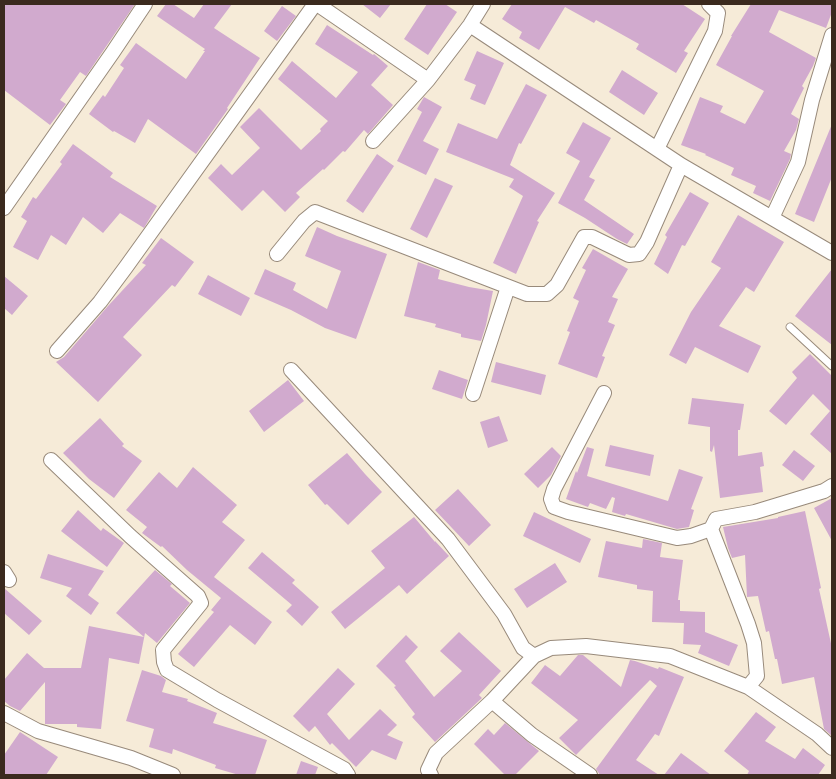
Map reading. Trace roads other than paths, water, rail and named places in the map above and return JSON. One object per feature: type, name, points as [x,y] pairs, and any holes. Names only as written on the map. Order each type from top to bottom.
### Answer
[{"type":"street","points":[[4,208],[145,4]]},
{"type":"street","points":[[57,351],[100,302],[126,268],[316,4],[428,80]]},
{"type":"street","points":[[373,141],[428,80],[470,25],[483,4]]},
{"type":"street","points":[[657,149],[715,31],[718,13],[709,4]]},
{"type":"street","points":[[470,25],[681,165],[832,254]]},
{"type":"street","points":[[772,218],[798,162],[812,100],[832,35]]},
{"type":"street","points":[[277,254],[304,221],[315,212],[527,294],[546,294],[558,285],[584,237],[592,237],[629,255],[639,254],[681,165]]},
{"type":"street","points":[[473,394],[508,286]]},
{"type":"street","points":[[291,370],[448,538],[504,614],[523,648],[534,656]]},
{"type":"street","points":[[604,393],[554,489],[551,499],[554,507],[677,538],[691,536],[711,529]]},
{"type":"street","points":[[51,460],[130,536],[198,596],[201,603],[163,650],[167,670],[217,700],[344,769],[348,775]]},
{"type":"street","points":[[748,687],[757,676],[754,643],[711,529],[716,518],[755,512],[832,486]]},
{"type":"street","points":[[431,775],[428,770],[436,753],[492,700],[534,656],[551,648],[586,646],[670,656],[748,687],[817,734],[832,748]]},
{"type":"street","points":[[492,700],[532,735],[590,775]]},
{"type":"street","points":[[4,713],[38,730],[131,758],[173,775]]},
{"type":"lane","points":[[790,327],[832,366]]}]
